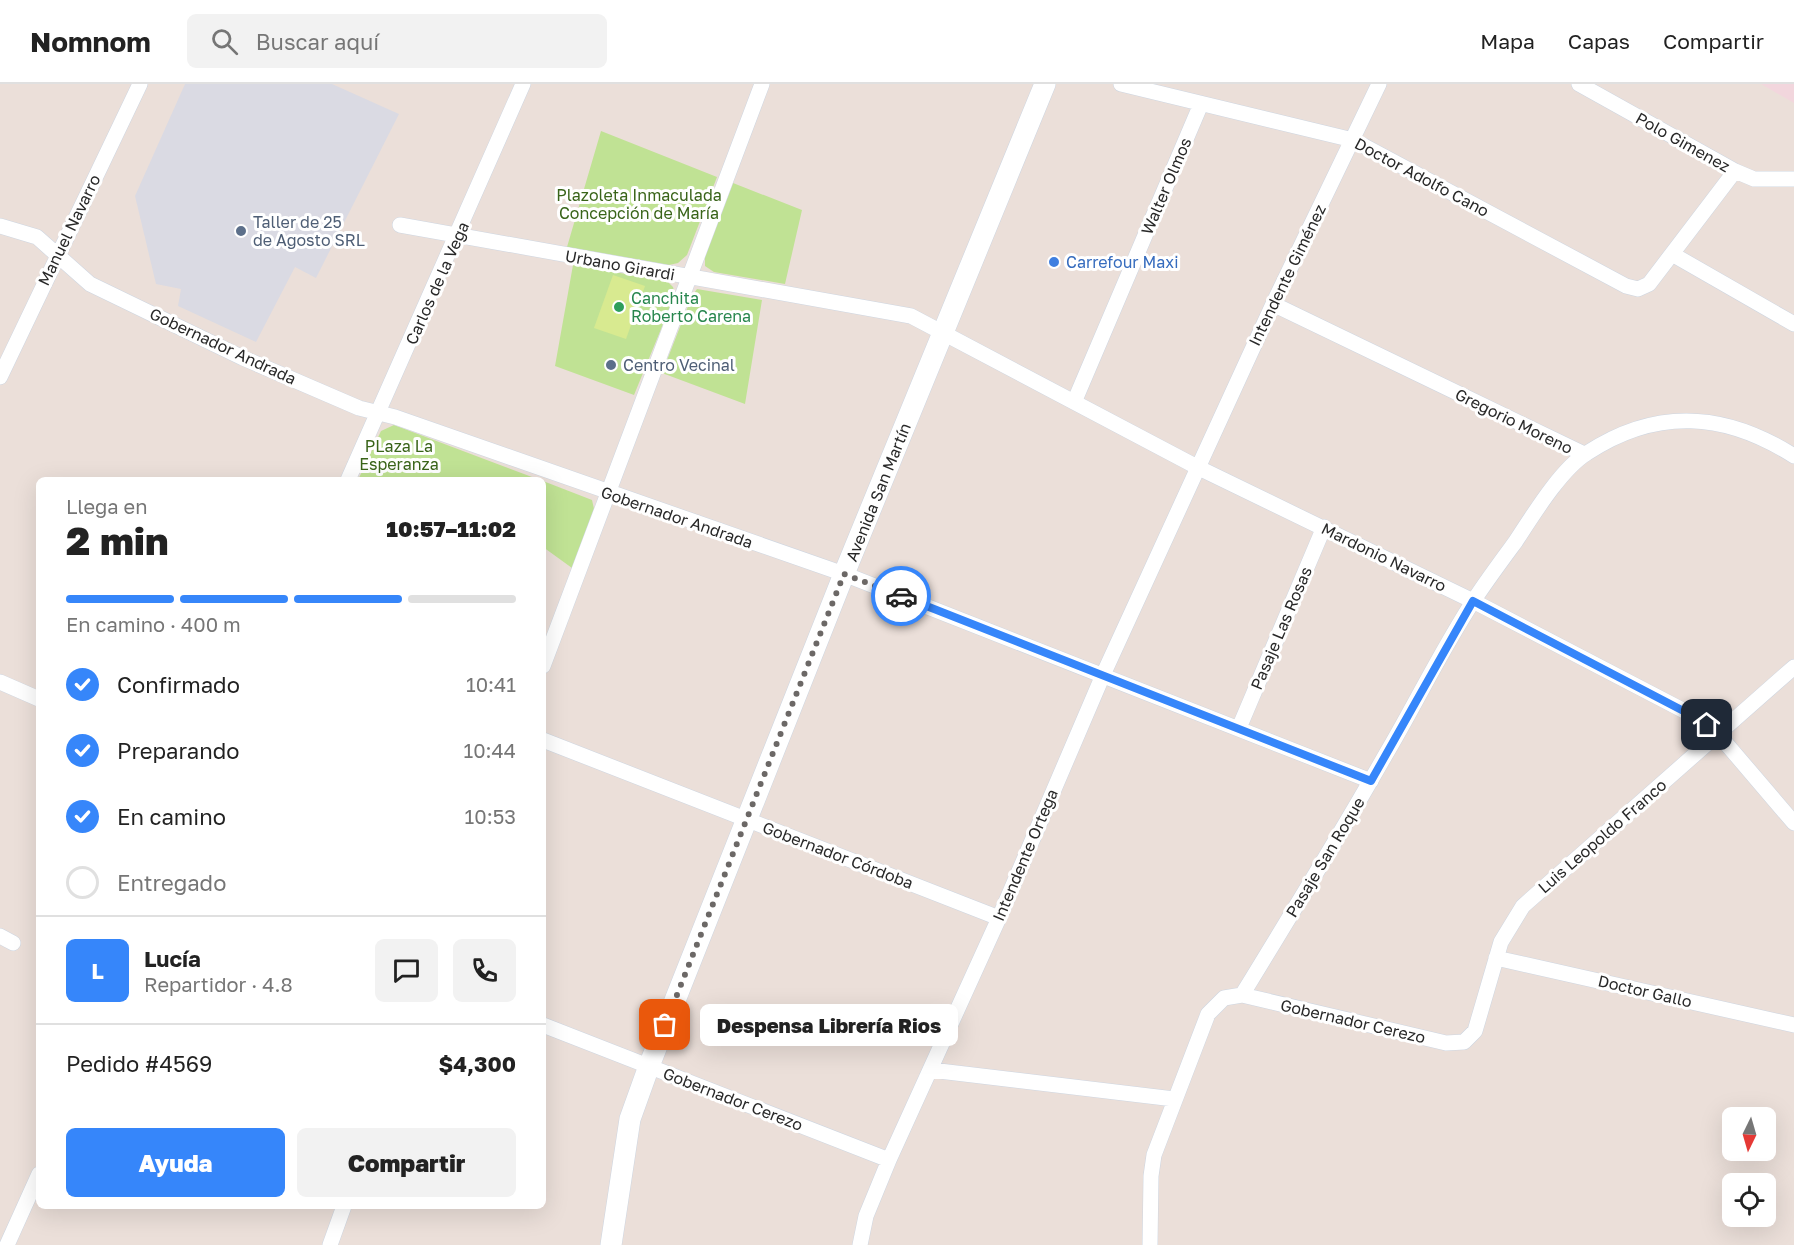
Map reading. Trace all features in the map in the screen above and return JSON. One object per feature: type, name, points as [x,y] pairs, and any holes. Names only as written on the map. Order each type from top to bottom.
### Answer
[{"type":"main road","name":"Avenida San Martín","points":[[611,1245],[630,1119],[649,1066],[844,574],[1045,84]]},
{"type":"street","name":"Manuel Navarro","points":[[0,377],[4,359],[140,84]]},
{"type":"street","name":"Carlos de la Vega","points":[[349,477],[523,84]]},
{"type":"street","points":[[546,658],[762,84]]},
{"type":"street","name":"Doctor Adolfo Cano","points":[[1122,84],[1353,140],[1626,286],[1638,290],[1648,284],[1672,254]]},
{"type":"street","name":"Intendente Giménez","points":[[1197,467],[1379,84]]},
{"type":"street","name":"Polo Gimenez","points":[[1579,84],[1735,171],[1754,178],[1794,179]]},
{"type":"street","name":"Walter Olmos","points":[[1075,400],[1201,104]]},
{"type":"street","points":[[1735,171],[1672,254],[1794,324]]},
{"type":"street","name":"Urbano Girardi","points":[[400,225],[911,316],[943,331]]},
{"type":"street","name":"Gobernador Andrada","points":[[0,226],[37,237],[58,253],[90,284],[243,358],[359,408],[844,574],[1371,781]]},
{"type":"street","name":"Gregorio Moreno","points":[[1273,304],[1584,454],[1612,438],[1666,420],[1705,420],[1739,428],[1773,443],[1794,456]]},
{"type":"street","name":"Mardonio Navarro","points":[[943,331],[1197,467],[1473,601],[1695,717],[1718,734],[1794,823]]},
{"type":"street","name":"Pasaje San Roque","points":[[1242,995],[1371,781],[1473,601],[1551,491],[1584,454]]},
{"type":"street","name":"Intendente Ortega","points":[[860,1245],[866,1216],[889,1160],[999,918],[1102,675],[1197,467]]},
{"type":"street","name":"Pasaje Las Rosas","points":[[1239,728],[1324,528]]},
{"type":"street","name":"Luis Leopoldo Franco","points":[[1464,1042],[1475,1031],[1501,942],[1523,906],[1794,667]]},
{"type":"street","points":[[0,682],[36,697]]},
{"type":"street","name":"Gobernador Córdoba","points":[[546,741],[999,918]]},
{"type":"street","name":"Doctor Gallo","points":[[1496,958],[1794,1025]]},
{"type":"street","points":[[1150,1245],[1151,1176],[1154,1155],[1174,1099],[1208,1014],[1224,998],[1242,995]]},
{"type":"street","name":"Gobernador Cerezo","points":[[1242,995],[1446,1043],[1464,1042]]},
{"type":"street","name":"Gobernador Cerezo","points":[[546,1026],[889,1160]]},
{"type":"street","points":[[931,1070],[1174,1099]]},
{"type":"street","points":[[8,1245],[36,1181]]},
{"type":"street","points":[[330,1245],[343,1209]]},
{"type":"shaded area","name":"Taller de 25 de Agosto SRL","points":[[185,84],[332,84],[399,114],[316,278],[295,267],[256,342],[178,306],[181,289],[156,284],[135,196]]},
{"type":"shaded area","points":[[1761,84],[1794,84],[1794,103]]},
{"type":"green space","name":"Plazoleta Inmaculada Concepción de María","points":[[601,131],[717,177],[687,255],[678,263],[669,265],[567,247]]},
{"type":"green space","name":"Plazoleta Inmaculada Concepción de María","points":[[733,183],[802,210],[785,284],[714,272],[705,266],[705,256]]},
{"type":"green space","name":"Plazoleta Inmaculada Concepción de María","points":[[573,265],[667,281],[673,287],[675,295],[634,395],[555,366]]},
{"type":"green space","name":"Canchita Roberto Carena","points":[[613,275],[645,286],[626,339],[594,328]]},
{"type":"green space","points":[[697,289],[762,300],[745,404],[662,373],[692,296]]},
{"type":"green space","name":"PLaza La Esperanza","points":[[394,425],[532,477],[359,477],[381,431]]},
{"type":"green space","points":[[546,482],[592,500],[594,509],[572,568],[546,549]]},
{"type":"way so far","points":[[665,1025],[844,574],[901,596]]},
{"type":"place","name":"Taller de 25 de Agosto SRL","points":[[241,231]]},
{"type":"place","name":"Carrefour Maxi","points":[[1054,262]]},
{"type":"place","name":"Canchita Roberto Carena","points":[[619,307]]},
{"type":"place","name":"Centro Vecinal","points":[[611,365]]},
{"type":"place","name":"Despensa Librería Rios","points":[[665,1025]]},
{"type":"route","points":[[901,596],[1371,781],[1473,601],[1707,725]]}]
